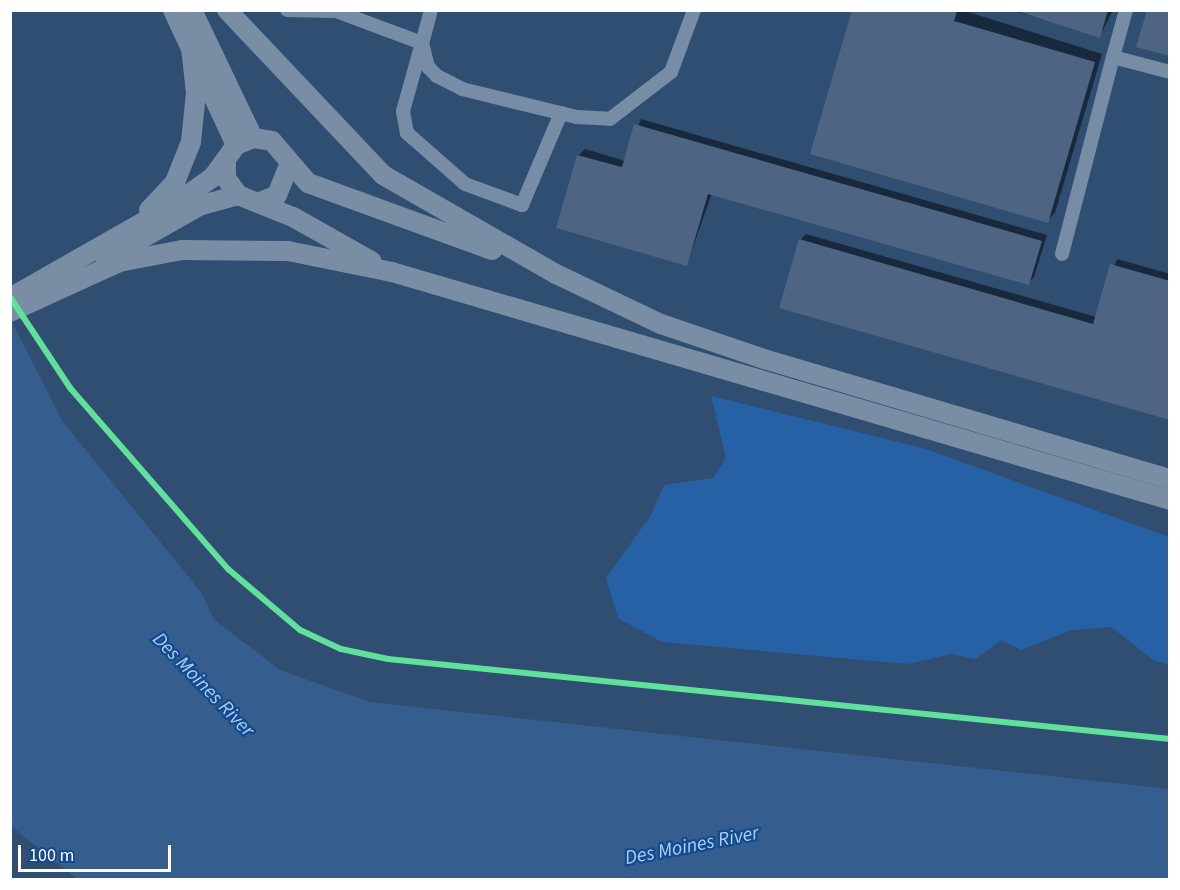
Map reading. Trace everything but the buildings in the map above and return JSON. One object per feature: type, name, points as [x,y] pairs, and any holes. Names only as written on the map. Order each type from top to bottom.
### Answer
[{"type":"highway","points":[[173,10],[191,47],[245,142]]},
{"type":"highway","points":[[192,10],[245,142]]},
{"type":"highway","points":[[227,10],[383,175],[556,274],[661,324],[1012,433],[1170,479]]},
{"type":"highway","points":[[113,238],[161,200],[186,160],[195,124],[191,47]]},
{"type":"highway","points":[[10,312],[23,295],[113,238],[176,204],[226,163],[245,142],[272,141],[289,166],[308,183],[556,274]]},
{"type":"highway","points":[[226,163],[226,178],[238,195]]},
{"type":"highway","points":[[260,202],[277,195],[289,166]]},
{"type":"highway","points":[[57,288],[199,206],[238,195],[260,202],[392,272]]},
{"type":"highway","points":[[23,295],[57,288],[119,262],[182,250],[288,251],[392,272],[1170,500]]},
{"type":"highway","points":[[1012,433],[1170,468]]},
{"type":"highway","points":[[1120,485],[1170,506]]},
{"type":"lane","points":[[287,10],[336,11],[422,43]]},
{"type":"lane","points":[[431,10],[403,111],[407,133],[465,184],[522,205],[561,113]]},
{"type":"lane","points":[[422,43],[428,67],[462,89],[561,113],[610,119],[640,101],[671,72],[694,10]]},
{"type":"lane","points":[[1062,254],[1126,10]]},
{"type":"lane","points":[[1113,57],[1170,72]]},
{"type":"shaded area","points":[[711,396],[923,448],[1169,537],[1169,664],[1155,661],[1111,627],[1072,630],[1021,650],[1001,640],[975,659],[951,654],[908,664],[662,642],[618,618],[606,578],[651,515],[664,485],[713,478],[726,458]]},
{"type":"water","name":"Des Moines River","points":[[10,318],[63,422],[201,592],[214,620],[280,670],[370,702],[1169,789],[1169,879],[77,879],[11,826]]},
{"type":"cycle path","points":[[10,297],[71,389],[228,569],[300,630],[341,649],[388,659],[1170,739]]}]
